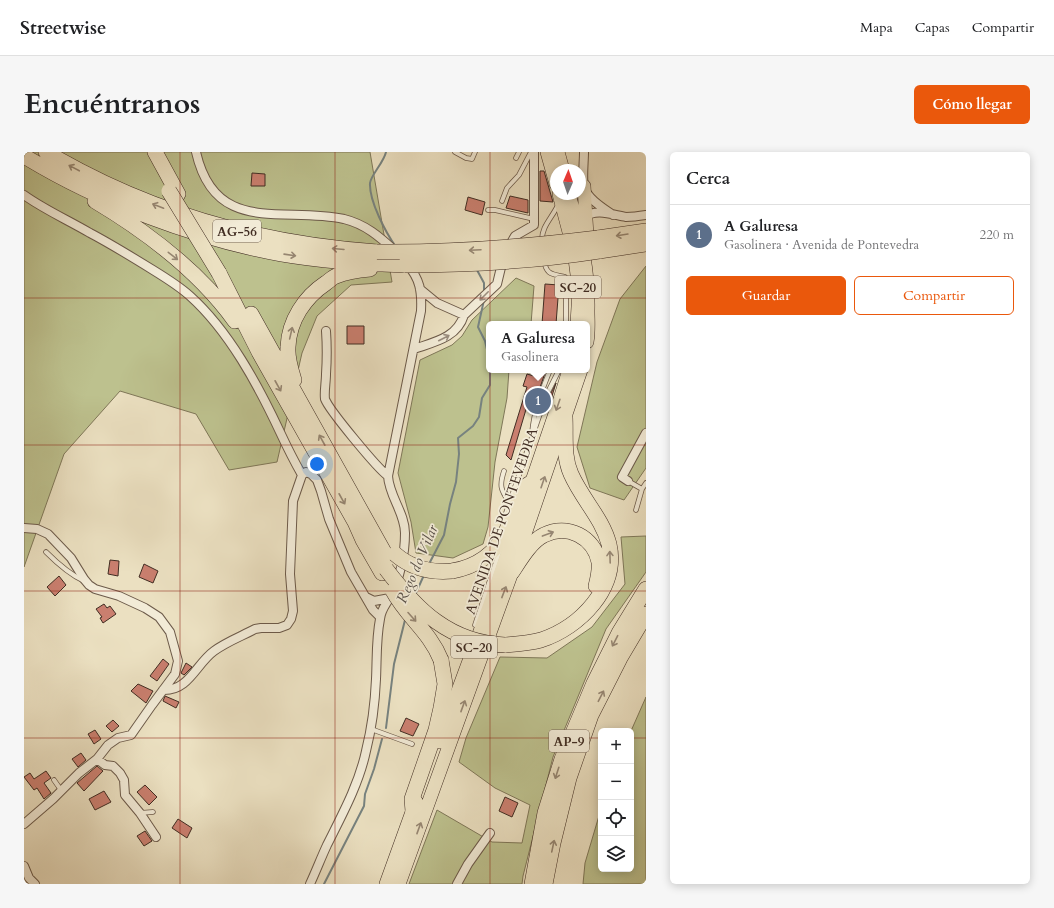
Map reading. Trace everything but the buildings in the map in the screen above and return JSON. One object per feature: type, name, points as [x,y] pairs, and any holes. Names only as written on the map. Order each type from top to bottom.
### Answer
[{"type":"highway","name":"AG-56","points":[[46,152],[85,173],[146,202],[242,232],[312,246],[377,252],[441,252],[646,244]]},
{"type":"highway","points":[[147,152],[174,192],[299,399],[361,523],[363,540],[421,601],[446,620],[480,636],[524,643],[540,640],[567,627],[593,604],[606,581],[609,570],[609,545],[604,530],[575,481],[567,462],[565,417]]},
{"type":"highway","points":[[155,152],[174,192]]},
{"type":"highway","points":[[547,152],[550,164]]},
{"type":"highway","points":[[558,152],[561,164]]},
{"type":"highway","name":"AG-56","points":[[24,156],[57,176],[110,200],[160,220],[225,242],[281,254],[315,259],[388,266],[463,265],[499,262],[572,255],[598,245],[646,231]]},
{"type":"highway","points":[[57,176],[142,232],[178,260],[200,280],[228,310],[259,352],[361,523],[388,565],[396,597],[433,642],[441,660],[445,684],[442,708],[436,730],[412,799],[413,811]]},
{"type":"highway","name":"SC-20","points":[[564,200],[579,249],[587,269],[588,321]]},
{"type":"highway","points":[[584,200],[590,259],[587,269]]},
{"type":"highway","name":"SC-20","points":[[577,321],[579,249]]},
{"type":"highway","points":[[299,399],[290,367],[288,348],[291,330],[297,315],[306,300],[316,290],[336,276],[388,266]]},
{"type":"highway","points":[[222,272],[259,352]]},
{"type":"highway","name":"AVENIDA DE PONTEVEDRA","points":[[386,884],[489,607],[568,373]]},
{"type":"highway","name":"AVENIDA DE PONTEVEDRA","points":[[399,884],[512,572],[580,373]]},
{"type":"highway","points":[[388,565],[402,560],[419,568],[430,571],[452,571],[467,567],[481,560],[492,551],[502,539],[524,487],[532,482]]},
{"type":"highway","points":[[505,641],[551,628],[577,611],[595,587],[599,573],[599,562],[592,546],[585,538],[565,531],[551,532],[543,535],[528,549],[512,572]]},
{"type":"highway","name":"AP-9","points":[[532,884],[545,813],[562,760],[594,682],[619,633],[646,589]]},
{"type":"highway","name":"AP-9","points":[[545,884],[553,843],[569,778],[591,715],[620,658],[646,614]]},
{"type":"street","points":[[196,152],[205,178],[218,196],[224,201],[238,208],[253,212],[331,217],[344,219],[363,226],[382,239],[399,254],[418,279],[420,288],[421,311],[388,476],[389,485],[401,515],[405,532],[402,565],[390,598],[384,606],[377,632],[376,680],[366,752],[354,787],[310,884]]},
{"type":"street","points":[[414,349],[438,341],[451,334],[460,325],[464,315],[497,284],[505,254],[515,236],[534,225],[533,152]]},
{"type":"street","points":[[584,152],[584,164]]},
{"type":"street","points":[[586,190],[589,196],[613,215]]},
{"type":"street","points":[[24,196],[140,262],[190,296],[233,345],[269,409],[292,458],[302,475]]},
{"type":"street","points":[[585,217],[590,213],[597,212],[629,217],[646,215]]},
{"type":"street","points":[[420,288],[437,302],[464,315]]},
{"type":"street","points":[[421,311],[437,302]]},
{"type":"street","points":[[326,331],[327,351],[325,398],[342,424],[364,451],[388,476]]},
{"type":"street","points":[[628,481],[622,477],[646,433]]},
{"type":"street","points":[[163,690],[175,689],[187,682],[207,657],[216,649],[255,629],[279,628],[290,621],[293,611],[290,574],[294,501],[302,475],[306,472],[311,474],[317,480],[329,519],[350,572],[373,610],[380,617]]},
{"type":"street","points":[[24,528],[37,528],[48,534],[71,558],[86,582],[95,589],[119,596],[145,608],[159,617],[170,632],[178,661],[175,674],[131,736],[113,741],[108,745],[97,759],[79,773],[72,782],[61,790],[53,799],[24,824]]},
{"type":"street","points":[[365,597],[374,601],[390,598]]},
{"type":"street","points":[[97,759],[105,765],[113,766],[120,773],[124,780],[125,795],[140,813],[156,837]]},
{"type":"street","points":[[457,884],[468,864],[490,833]]},
{"type":"street","points":[[24,866],[29,878],[35,884]]},
{"type":"lane","points":[[455,152],[466,158],[472,159],[475,152]]},
{"type":"lane","points":[[516,158],[519,152]]},
{"type":"lane","points":[[502,201],[507,188],[519,175],[533,152]]},
{"type":"lane","points":[[560,200],[542,230],[542,237],[545,268],[550,274],[565,277],[566,321]]},
{"type":"lane","points":[[488,210],[495,210],[534,219]]},
{"type":"lane","points":[[532,438],[533,418],[549,373]]},
{"type":"lane","points":[[474,630],[498,558],[502,539],[503,521],[509,502],[546,396],[558,373]]},
{"type":"lane","points":[[504,472],[501,485],[502,490],[509,502]]},
{"type":"lane","points":[[628,481],[642,488]]},
{"type":"lane","points":[[636,510],[642,488],[646,483]]},
{"type":"lane","points":[[46,552],[61,567],[75,577],[86,582]]},
{"type":"lane","points":[[469,645],[471,638]]},
{"type":"lane","points":[[436,730],[443,718],[464,659]]},
{"type":"lane","points":[[370,729],[412,744]]},
{"type":"lane","points":[[54,780],[61,790]]},
{"type":"lane","points":[[140,813],[153,812]]},
{"type":"green space","points":[[24,152],[370,152],[392,282],[351,285],[317,316],[302,353],[277,462],[229,470],[196,414],[120,391],[64,454],[24,567]]},
{"type":"green space","points":[[646,266],[646,468],[624,500],[590,488],[577,447],[597,362],[620,299]]},
{"type":"green space","points":[[516,278],[534,286],[531,321],[486,321],[486,373],[509,373],[507,398],[495,462],[488,527],[483,544],[453,558],[416,553],[411,522],[398,473],[420,360],[452,345],[462,336],[472,320]]},
{"type":"green space","points":[[646,536],[646,572],[606,629],[553,757],[522,884],[409,884],[437,810],[492,842],[522,843],[530,805],[495,788],[459,762],[466,738],[500,657],[547,658],[592,627],[625,584],[621,537]]},
{"type":"green space","points":[[646,697],[646,884],[583,884],[585,863],[598,819],[598,872],[634,872],[634,728],[632,728]]},
{"type":"waterway","name":"Rego do Vilar","points":[[386,152],[371,180],[370,190],[379,216],[396,247]]},
{"type":"waterway","name":"Rego do Vilar","points":[[477,270],[484,283],[484,293]]},
{"type":"waterway","name":"Rego do Vilar","points":[[484,300],[478,327],[486,345]]},
{"type":"waterway","name":"Rego do Vilar","points":[[429,564],[444,535],[456,482],[459,454],[458,438],[473,426],[479,417],[482,398],[490,385],[490,373]]},
{"type":"waterway","name":"Rego do Vilar","points":[[415,595],[424,575]]},
{"type":"waterway","name":"Rego do Vilar","points":[[386,728],[394,664],[405,620]]},
{"type":"waterway","name":"Rego do Vilar","points":[[324,884],[364,806],[365,794],[374,769],[382,739]]},
{"type":"place","name":"A Galuresa","points":[[538,401]]}]
